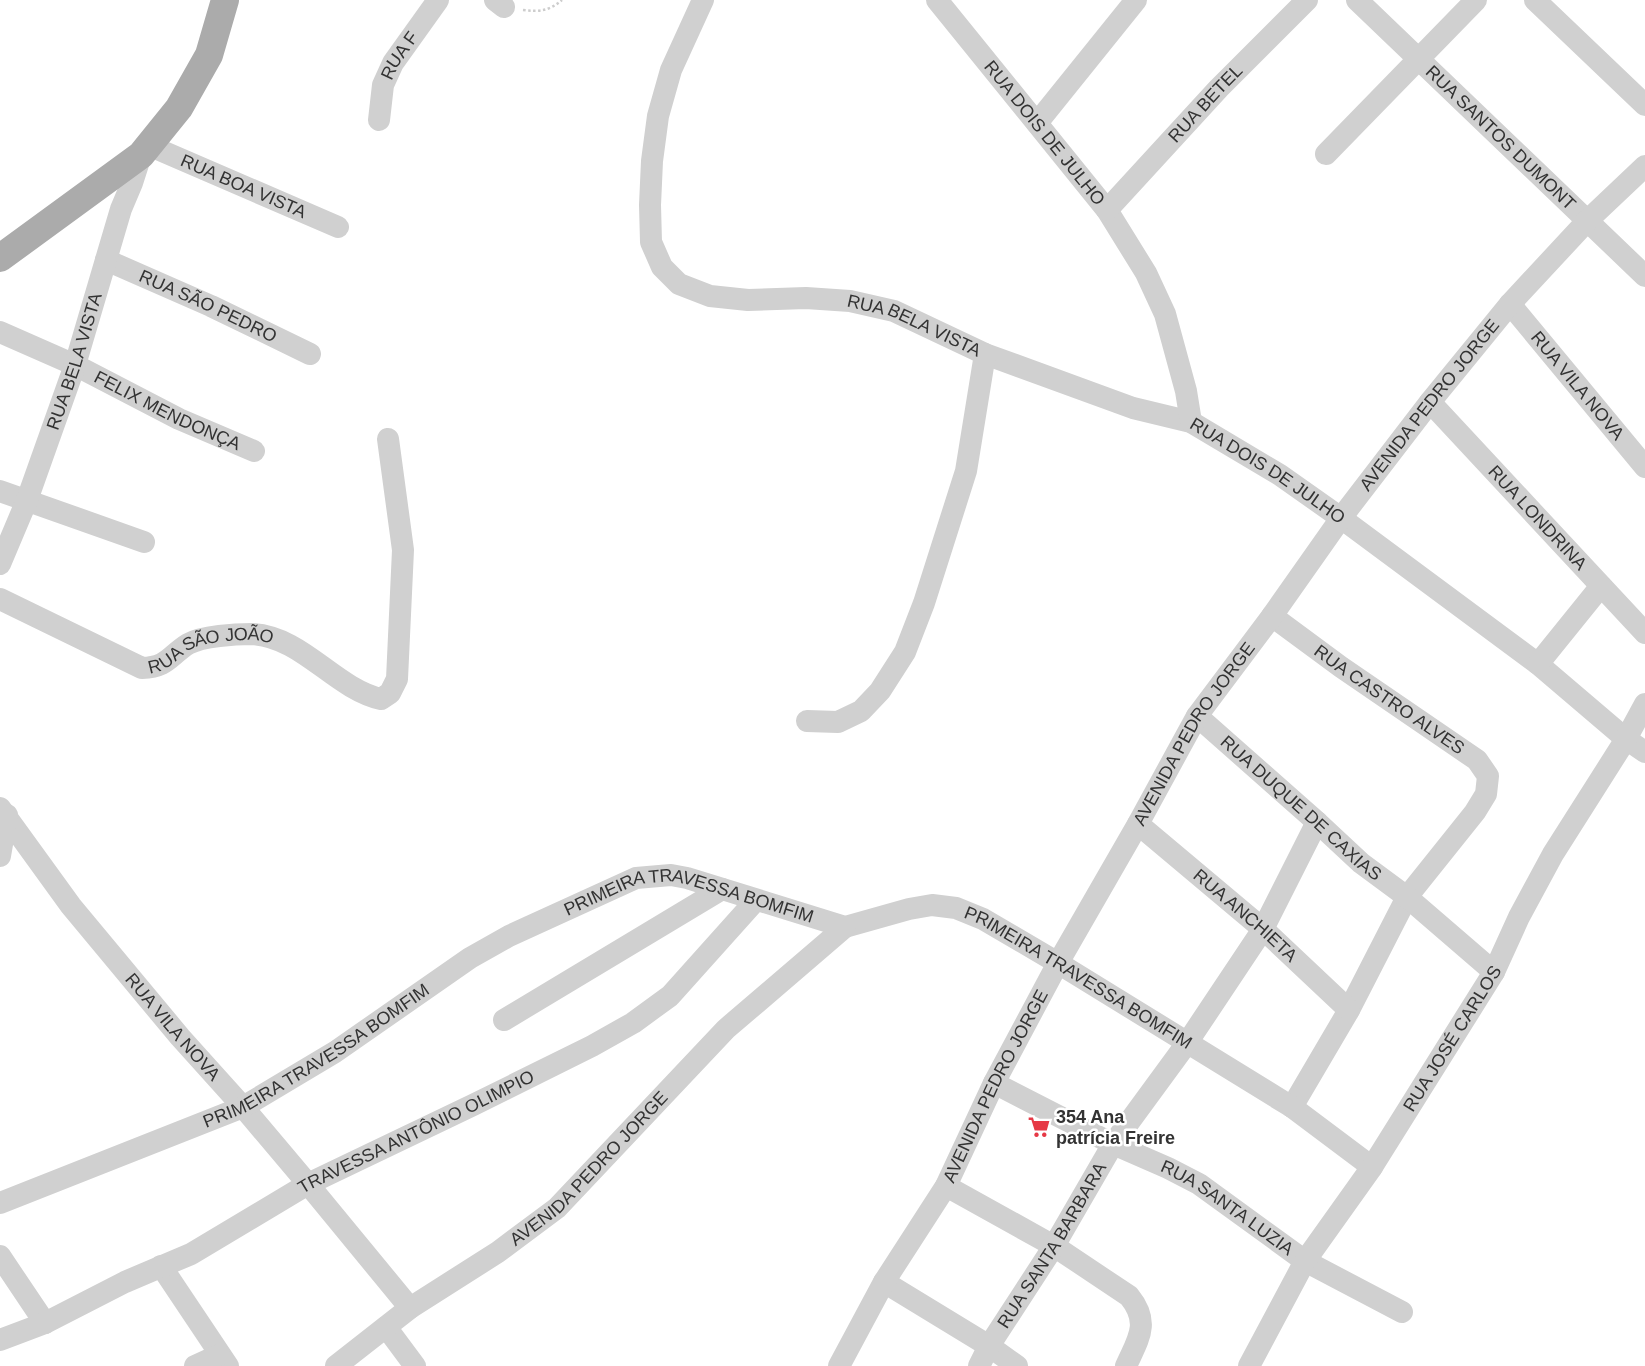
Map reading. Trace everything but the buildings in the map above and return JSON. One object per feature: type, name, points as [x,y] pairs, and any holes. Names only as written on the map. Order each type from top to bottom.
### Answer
[{"type":"main road","points":[[0,258],[144,150],[180,108],[209,55],[225,0]]},
{"type":"street","name":"RUA F","points":[[379,120],[382,85],[393,63],[438,0]]},
{"type":"street","name":"RUA BELA VISTA","points":[[703,0],[671,70],[658,116],[652,161],[651,242],[662,267],[679,284],[710,296],[748,300],[806,298],[850,300],[894,311],[985,354],[1133,408],[1191,422]]},
{"type":"street","points":[[1038,123],[1136,0]]},
{"type":"street","name":"RUA BETEL","points":[[1107,210],[1220,88],[1307,0]]},
{"type":"street","name":"RUA SANTOS DUMONT","points":[[1357,0],[1645,276]]},
{"type":"street","points":[[1326,154],[1476,0]]},
{"type":"street","points":[[1535,0],[1645,105]]},
{"type":"street","name":"RUA DOIS DE JULHO","points":[[946,4],[1107,210],[1146,272],[1166,314],[1180,367],[1191,422],[1280,475],[1341,518],[1538,664],[1626,739],[1645,752]]},
{"type":"street","name":"RUA BOA VISTA","points":[[144,150],[338,227]]},
{"type":"street","name":"RUA BELA VISTA","points":[[0,564],[27,500],[75,365],[121,209],[144,150]]},
{"type":"street","name":"AVENIDA PEDRO JORGE","points":[[839,1366],[884,1282],[946,1186],[994,1083],[1058,963],[1138,824],[1197,716],[1272,616],[1341,518],[1430,402],[1510,304],[1588,220],[1645,166]]},
{"type":"street","name":"RUA SÃO PEDRO","points":[[106,260],[211,306],[310,354]]},
{"type":"street","name":"RUA VILA NOVA","points":[[1510,304],[1645,467]]},
{"type":"street","name":"FELIX MENDONÇA","points":[[0,332],[75,365],[180,418],[254,451]]},
{"type":"street","points":[[807,721],[838,722],[861,711],[880,691],[905,652],[924,603],[966,471],[985,354]]},
{"type":"street","name":"RUA LONDRINA","points":[[1430,402],[1645,633]]},
{"type":"street","name":"RUA SÃO JOÃO","points":[[0,599],[142,668],[155,667],[165,663],[190,643],[232,634],[255,634],[290,646],[352,687],[369,696],[381,699],[390,693],[397,680],[403,550],[388,439]]},
{"type":"street","points":[[0,490],[144,542]]},
{"type":"street","points":[[1538,664],[1601,586]]},
{"type":"street","name":"RUA CASTRO ALVES","points":[[1272,616],[1341,667],[1477,760],[1488,776],[1486,794],[1475,812],[1407,897]]},
{"type":"street","name":"RUA JOSÉ CARLOS","points":[[1249,1366],[1305,1261],[1372,1167],[1494,972],[1518,917],[1553,854],[1626,739],[1645,704]]},
{"type":"street","name":"RUA DUQUE DE CAXIAS","points":[[1197,716],[1361,863],[1407,897],[1494,972]]},
{"type":"street","points":[[0,856],[3,812]]},
{"type":"street","name":"RUA VILA NOVA","points":[[3,812],[71,906],[180,1037],[243,1107],[308,1184],[410,1308]]},
{"type":"street","name":"RUA SANTA BARBARA","points":[[979,1366],[989,1346],[1054,1246],[1113,1144],[1187,1043],[1263,929],[1317,822]]},
{"type":"street","name":"RUA ANCHIETA","points":[[1138,824],[1263,929],[1349,1010]]},
{"type":"street","name":"PRIMEIRA TRAVESSA BOMFIM","points":[[0,1203],[243,1107],[335,1052],[470,958],[510,936],[636,878],[671,875],[687,878],[846,928],[909,910],[932,906],[956,908],[983,919],[1292,1107],[1372,1167]]},
{"type":"street","points":[[504,1020],[722,889]]},
{"type":"street","points":[[1292,1107],[1349,1010],[1407,897]]},
{"type":"street","name":"TRAVESSA ANTÔNIO OLIMPIO","points":[[0,1340],[44,1323],[125,1282],[191,1254],[308,1184],[473,1105],[592,1046],[633,1023],[670,996],[756,900]]},
{"type":"street","name":"AVENIDA PEDRO JORGE","points":[[336,1366],[410,1308],[498,1252],[557,1208],[726,1029],[846,928]]},
{"type":"street","name":"RUA SANTA LUZIA","points":[[994,1083],[1113,1144],[1199,1184],[1305,1261],[1402,1312]]},
{"type":"street","points":[[946,1186],[1054,1246],[1129,1296],[1138,1307],[1141,1319],[1140,1333],[1126,1366]]},
{"type":"street","points":[[0,1256],[44,1323]]},
{"type":"street","points":[[161,1266],[224,1360],[195,1366]]},
{"type":"street","points":[[884,1282],[989,1346],[1017,1366]]},
{"type":"street","points":[[386,1327],[414,1366]]},
{"type":"path","points":[[499,3],[532,11],[552,8],[562,0]]},
{"type":"place","name":"354 Ana patrícia Freire","points":[[1039,1127]]}]
